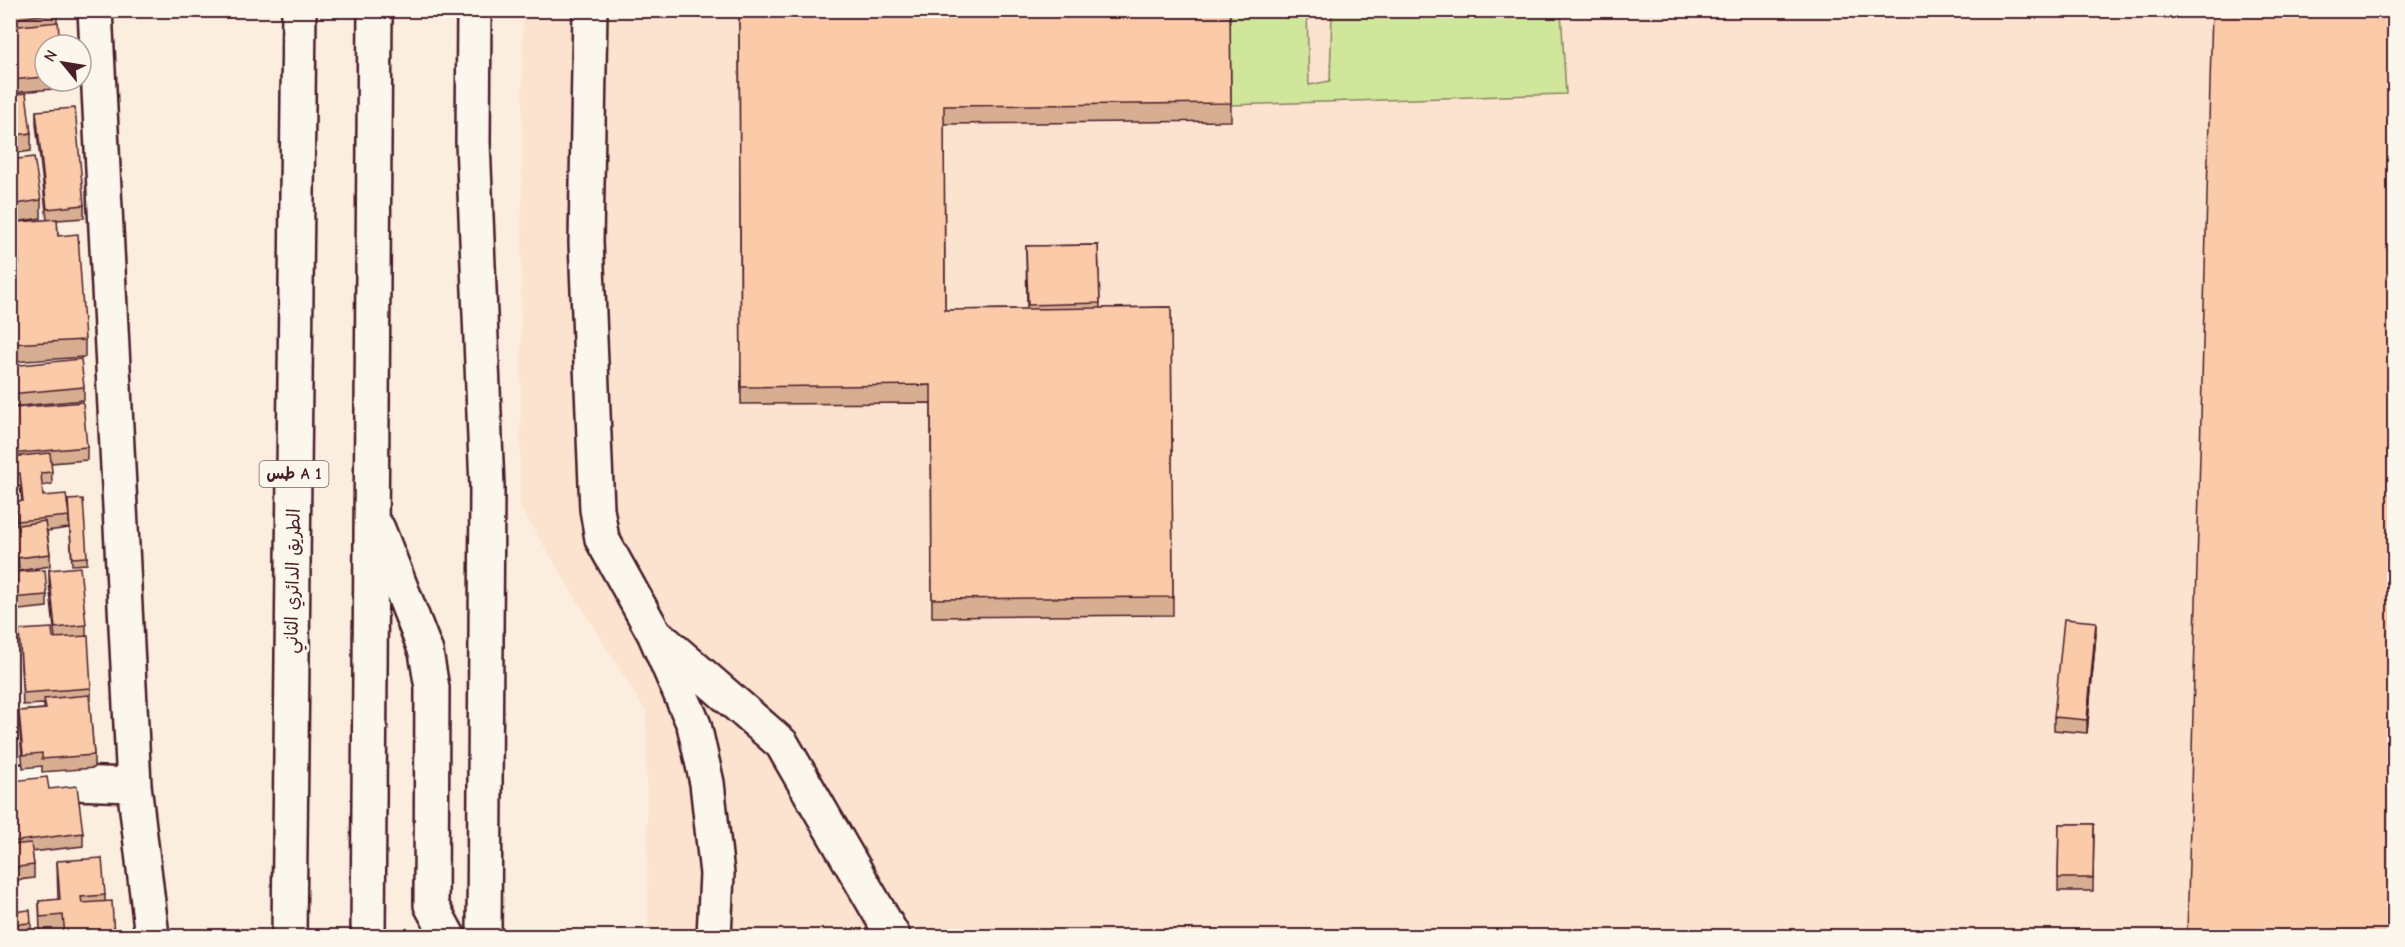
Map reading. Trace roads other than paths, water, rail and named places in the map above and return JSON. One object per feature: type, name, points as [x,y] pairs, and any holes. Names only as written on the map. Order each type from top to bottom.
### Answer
[{"type":"main road","points":[[95,10],[134,784],[152,936]]},
{"type":"main road","name":"الطريق الدائري الثاني","points":[[289,936],[299,10]]},
{"type":"main road","points":[[368,936],[375,10]]},
{"type":"main road","points":[[474,10],[473,142],[488,487],[484,936]]},
{"type":"main road","points":[[590,10],[586,242],[597,509],[602,539],[654,633],[694,725],[707,783],[717,874],[714,936]]},
{"type":"main road","points":[[371,512],[426,652],[432,687],[431,905],[448,936]]},
{"type":"main road","points":[[654,633],[783,744],[893,936]]},
{"type":"main road","points":[[10,781],[134,784]]}]
